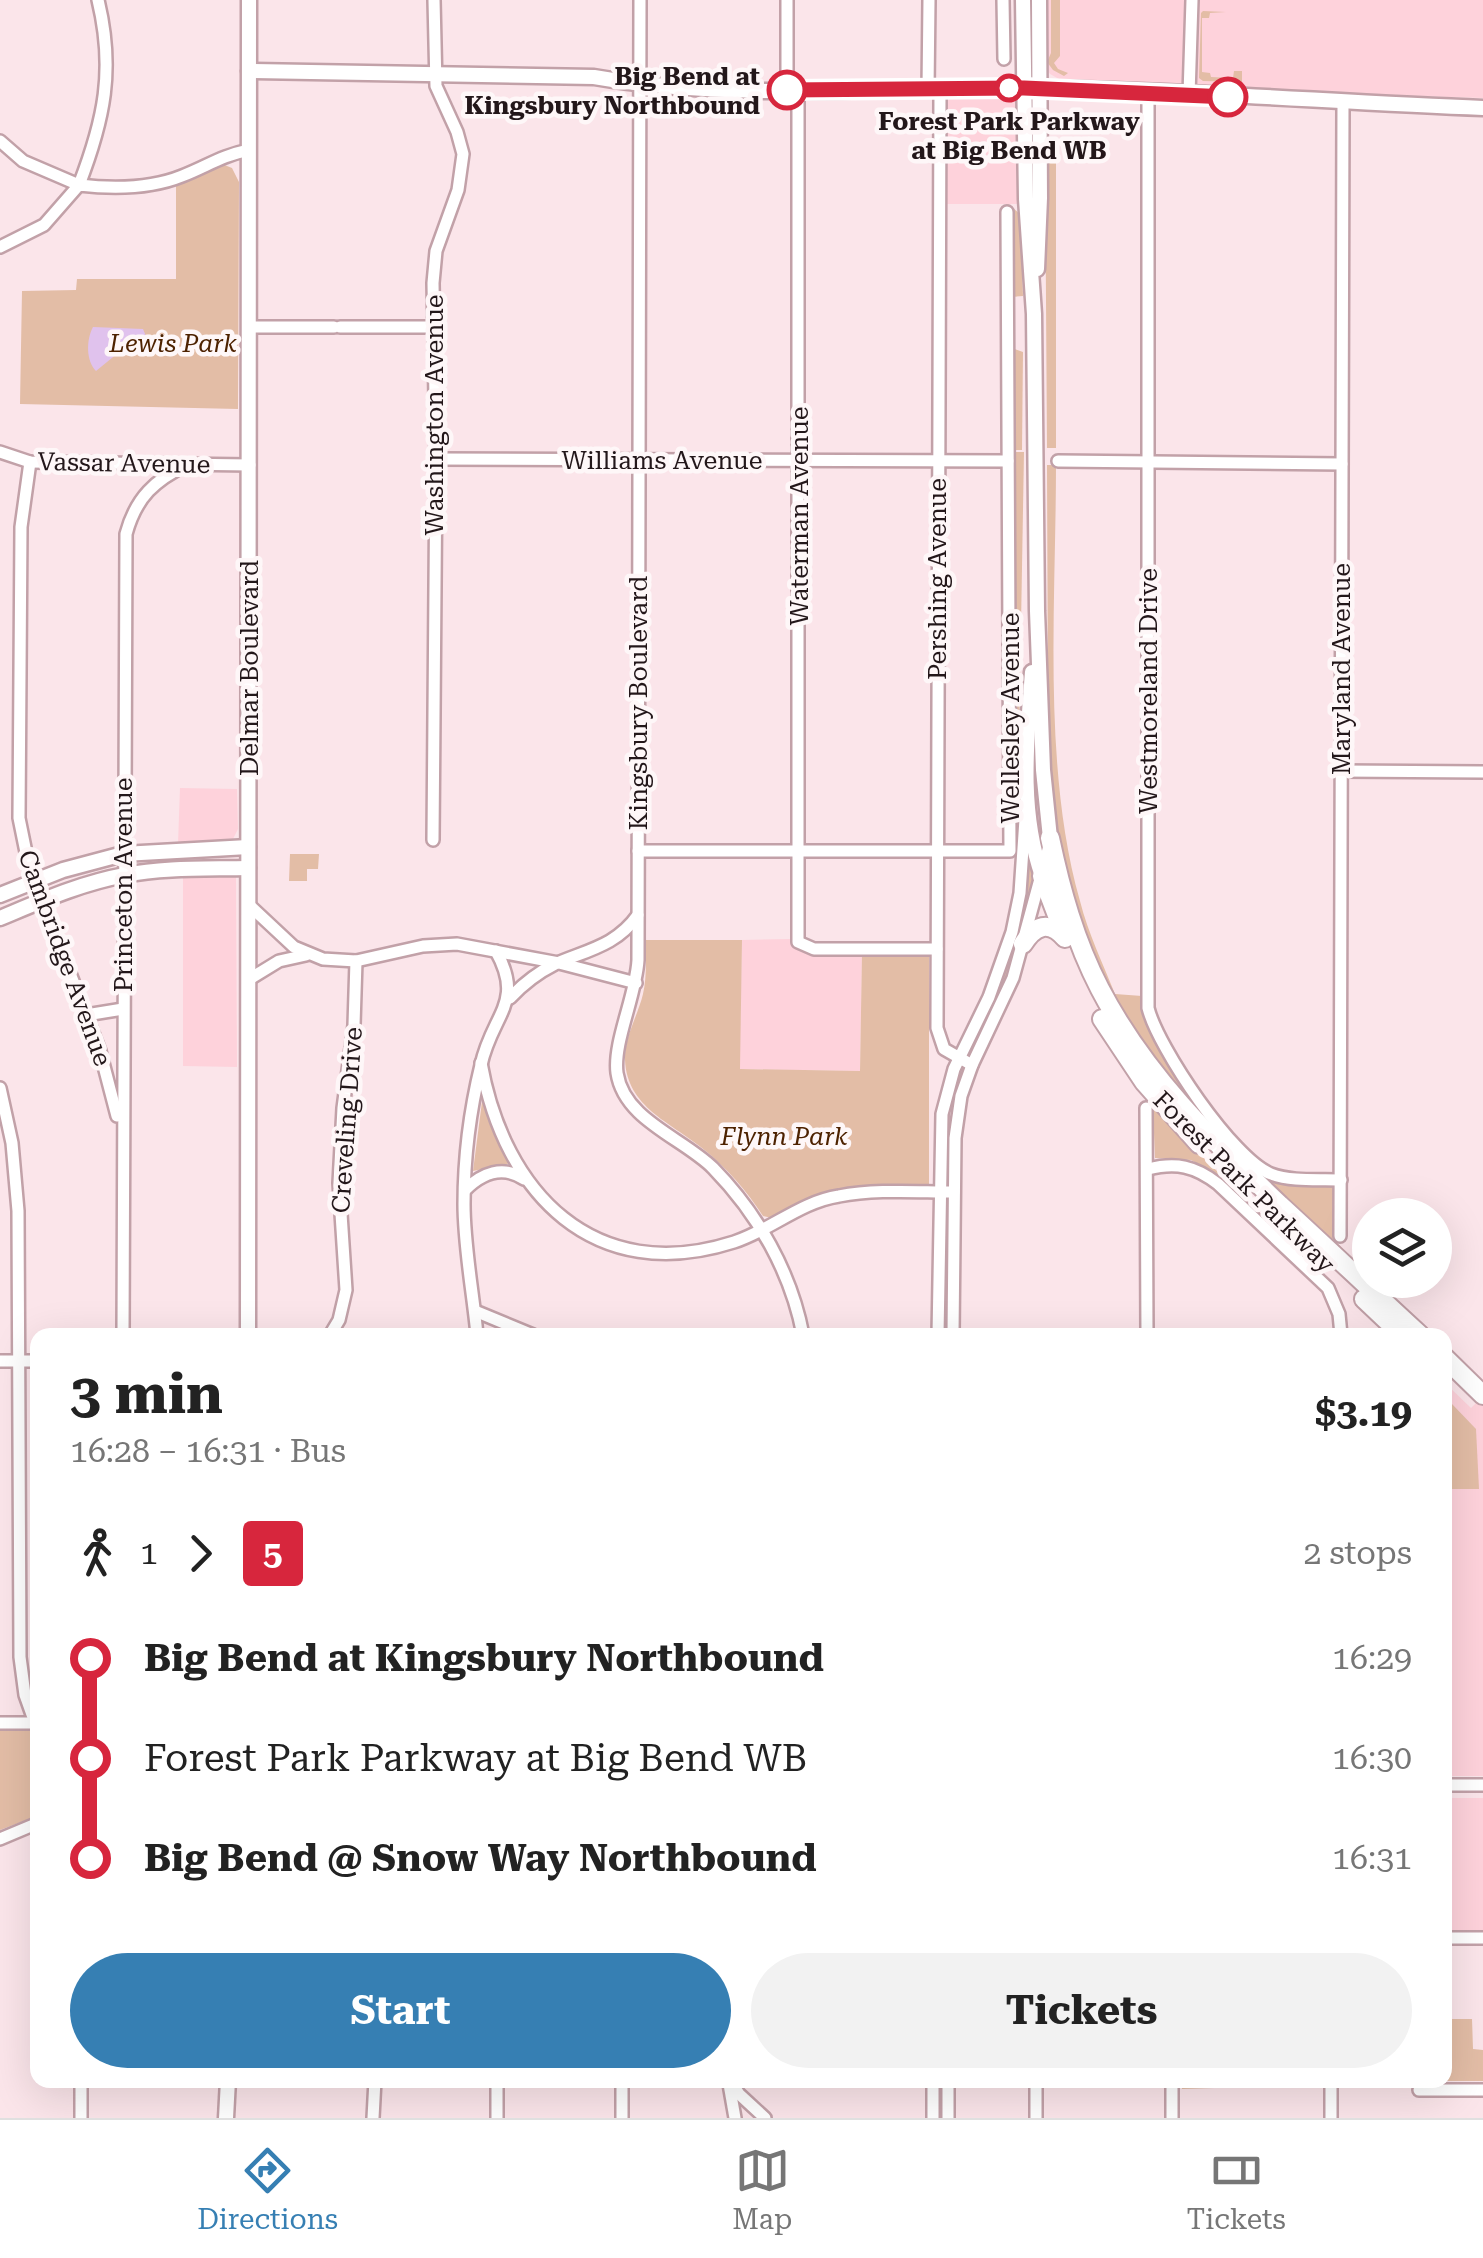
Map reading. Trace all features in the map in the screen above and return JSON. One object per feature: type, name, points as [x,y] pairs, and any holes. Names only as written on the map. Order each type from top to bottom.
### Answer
[{"type":"highway","name":"Forest Park Parkway","points":[[1050,838],[1063,894],[1085,958],[1148,1067],[1204,1133],[1413,1328]]},
{"type":"highway","name":"Forest Park Parkway","points":[[1042,876],[1065,938],[1103,1020],[1163,1106],[1221,1166],[1395,1328]]},
{"type":"highway","points":[[1023,944],[1034,930],[1045,926],[1055,928],[1065,938]]},
{"type":"highway","points":[[1452,1367],[1481,1402]]},
{"type":"highway","points":[[1452,1379],[1481,1402]]},
{"type":"main road","name":"Delmar Boulevard","points":[[248,1328],[249,0]]},
{"type":"main road","name":"Forest Park Parkway","points":[[1024,0],[1031,88]]},
{"type":"main road","name":"Forest Park Parkway","points":[[1038,0],[1026,212],[1034,314],[1043,770],[1050,838]]},
{"type":"main road","points":[[249,71],[594,77],[640,85],[793,89],[1031,88],[1483,108]]},
{"type":"main road","name":"Forest Park Parkway","points":[[1037,611],[1026,802],[1042,876]]},
{"type":"main road","points":[[0,895],[123,854],[248,847]]},
{"type":"main road","points":[[0,918],[124,875],[248,868]]},
{"type":"main road","points":[[226,2118],[228,2088]]},
{"type":"street","points":[[0,247],[44,224],[79,185],[98,136],[106,101],[105,40],[98,0]]},
{"type":"street","name":"Washington Avenue","points":[[433,840],[436,251],[458,190],[463,154],[434,74],[434,0]]},
{"type":"street","name":"Kingsbury Boulevard","points":[[640,0],[638,914],[636,984],[618,1051],[617,1072],[623,1092],[634,1108],[715,1170],[748,1207],[790,1287],[801,1328]]},
{"type":"street","name":"Waterman Avenue","points":[[787,0],[793,89],[799,461],[798,942],[814,949],[937,950]]},
{"type":"street","name":"Pershing Avenue","points":[[929,0],[934,90],[937,461],[937,1036],[942,1048],[959,1058]]},
{"type":"street","points":[[1003,0],[1004,59]]},
{"type":"street","points":[[1190,96],[1192,0]]},
{"type":"street","name":"Westmoreland Drive","points":[[1148,93],[1148,1008],[1158,1036],[1194,1093],[1256,1165],[1288,1178],[1341,1180]]},
{"type":"street","name":"Maryland Avenue","points":[[1340,1236],[1343,102]]},
{"type":"street","points":[[0,141],[23,161],[79,185],[106,188],[160,183],[183,176],[220,156],[249,150]]},
{"type":"street","name":"Wellesley Avenue","points":[[638,851],[1010,850],[1007,212]]},
{"type":"street","points":[[250,327],[434,327]]},
{"type":"street","name":"Vassar Avenue","points":[[0,452],[30,462],[250,465]]},
{"type":"street","name":"Williams Avenue","points":[[436,459],[1008,460]]},
{"type":"street","points":[[1058,461],[1342,464]]},
{"type":"street","name":"Cambridge Avenue","points":[[30,462],[21,527],[18,805],[22,836],[34,881],[111,1087],[122,1154]]},
{"type":"street","name":"Princeton Avenue","points":[[123,1328],[126,534],[146,490],[161,477],[188,464]]},
{"type":"street","points":[[1341,771],[1483,772]]},
{"type":"street","points":[[938,1328],[942,1114],[959,1058],[989,998],[1012,932],[1020,893],[1026,802]]},
{"type":"street","points":[[953,1328],[957,1118],[972,1064],[1004,1003],[1050,838]]},
{"type":"street","points":[[248,904],[279,935],[310,955],[337,962],[457,944],[559,962],[636,984]]},
{"type":"street","points":[[477,1328],[465,1190],[472,1106],[481,1062],[497,1018],[525,983],[559,962],[602,948],[638,914]]},
{"type":"street","points":[[496,950],[507,970],[510,998]]},
{"type":"street","points":[[248,980],[279,960],[310,955]]},
{"type":"street","name":"Creveling Drive","points":[[334,1328],[346,1290],[338,1183],[354,1025],[356,961]]},
{"type":"street","points":[[86,1015],[122,1010]]},
{"type":"street","points":[[959,1058],[972,1064]]},
{"type":"street","points":[[481,1062],[490,1109],[524,1179],[549,1206],[598,1240],[642,1252],[689,1252],[762,1231],[811,1203],[839,1196],[954,1192]]},
{"type":"street","points":[[0,1088],[16,1176],[20,1658],[30,1707]]},
{"type":"street","points":[[1146,1108],[1147,1328]]},
{"type":"street","points":[[1148,1169],[1178,1164],[1204,1173],[1328,1288],[1335,1300],[1340,1328]]},
{"type":"street","points":[[465,1190],[494,1172],[509,1172],[524,1179]]},
{"type":"street","points":[[475,1311],[516,1328]]},
{"type":"street","points":[[0,1361],[30,1361]]},
{"type":"street","points":[[0,1723],[30,1723]]},
{"type":"street","points":[[1452,1785],[1483,1785]]},
{"type":"street","points":[[0,1838],[30,1827]]},
{"type":"street","points":[[1452,1938],[1483,1938]]},
{"type":"street","points":[[81,2088],[81,2118]]},
{"type":"street","points":[[373,2118],[376,2088]]},
{"type":"street","points":[[496,2118],[497,2088]]},
{"type":"street","points":[[622,2088],[622,2118]]},
{"type":"street","points":[[730,2088],[736,2118]]},
{"type":"street","points":[[735,2088],[765,2118]]},
{"type":"street","points":[[933,2088],[933,2118]]},
{"type":"street","points":[[948,2088],[950,2116]]},
{"type":"street","points":[[1036,2088],[1036,2118]]},
{"type":"street","points":[[1172,2088],[1172,2118]]},
{"type":"street","points":[[1330,2088],[1331,2118]]},
{"type":"street","points":[[1419,2090],[1483,2090]]},
{"type":"shaded area","points":[[1043,0],[1483,0],[1483,98],[1059,79],[1044,65]]},
{"type":"shaded area","points":[[950,97],[1017,101],[1020,204],[947,204]]},
{"type":"shaded area","points":[[93,327],[143,329],[148,341],[141,351],[118,353],[96,371],[88,350]]},
{"type":"shaded area","points":[[180,788],[237,789],[238,829],[233,839],[178,844]]},
{"type":"shaded area","points":[[183,873],[234,873],[236,877],[237,1067],[183,1066]]},
{"type":"shaded area","points":[[792,939],[796,947],[862,952],[860,1071],[739,1069],[742,940]]},
{"type":"shaded area","points":[[1452,1390],[1471,1408],[1483,1396],[1483,1776],[1452,1776]]},
{"type":"shaded area","points":[[1452,1798],[1483,1798],[1483,1931],[1452,1931]]},
{"type":"green space","points":[[1051,0],[1060,0],[1060,56],[1054,63],[1068,73],[1064,76],[1047,62],[1051,53]]},
{"type":"green space","points":[[1226,12],[1202,18],[1202,72],[1210,73],[1211,77],[1233,78],[1234,71],[1242,71],[1242,82],[1199,78],[1201,13]]},
{"type":"green space","points":[[1052,141],[1056,141],[1056,448],[1047,448],[1045,151],[1051,151]]},
{"type":"green space","name":"Lewis Park","points":[[222,164],[232,168],[239,182],[238,409],[20,404],[22,291],[76,290],[77,279],[176,279],[176,185]]},
{"type":"green space","points":[[1008,204],[1020,214],[1023,296],[1011,297]]},
{"type":"green space","points":[[1012,348],[1023,352],[1022,450],[1012,450]]},
{"type":"green space","points":[[1013,452],[1024,452],[1017,856],[1015,856]]},
{"type":"green space","points":[[1047,465],[1056,465],[1054,685],[1060,796],[1068,850],[1091,937],[1115,994],[1142,996],[1151,1035],[1165,1058],[1218,1130],[1254,1169],[1331,1185],[1335,1192],[1335,1241],[1352,1258],[1352,1264],[1214,1134],[1157,1072],[1097,976],[1057,843],[1048,715]]},
{"type":"green space","points":[[290,854],[319,854],[318,869],[307,869],[307,881],[289,881]]},
{"type":"green space","points":[[1027,859],[1036,879],[1009,975],[969,1053],[996,991]]},
{"type":"green space","name":"Flynn Park","points":[[645,940],[742,940],[740,1069],[860,1071],[862,952],[929,953],[929,1184],[838,1189],[810,1197],[772,1218],[763,1216],[719,1163],[652,1112],[633,1090],[625,1052],[644,987]]},
{"type":"green space","points":[[1122,1061],[1183,1138],[1335,1286],[1214,1173],[1191,1160],[1155,1158],[1153,1109],[1118,1062]]},
{"type":"green space","points":[[483,1094],[492,1126],[511,1163],[473,1171]]},
{"type":"green space","points":[[945,1203],[948,1328],[942,1328]]},
{"type":"green space","points":[[1389,1298],[1393,1298],[1421,1328]]},
{"type":"green space","points":[[1452,1404],[1476,1429],[1479,1489],[1452,1489]]},
{"type":"green space","points":[[0,1728],[30,1728],[30,1819],[0,1830]]},
{"type":"green space","points":[[1452,2019],[1472,2019],[1473,2049],[1483,2050],[1483,2081],[1452,2081]]},
{"type":"bus line","name":"5","points":[[787,90],[1024,88],[1228,97]]},
{"type":"place","name":"Forest Park Parkway at Big Bend WB","points":[[1009,88]]},
{"type":"place","name":"Big Bend at Kingsbury Northbound","points":[[787,90]]}]
